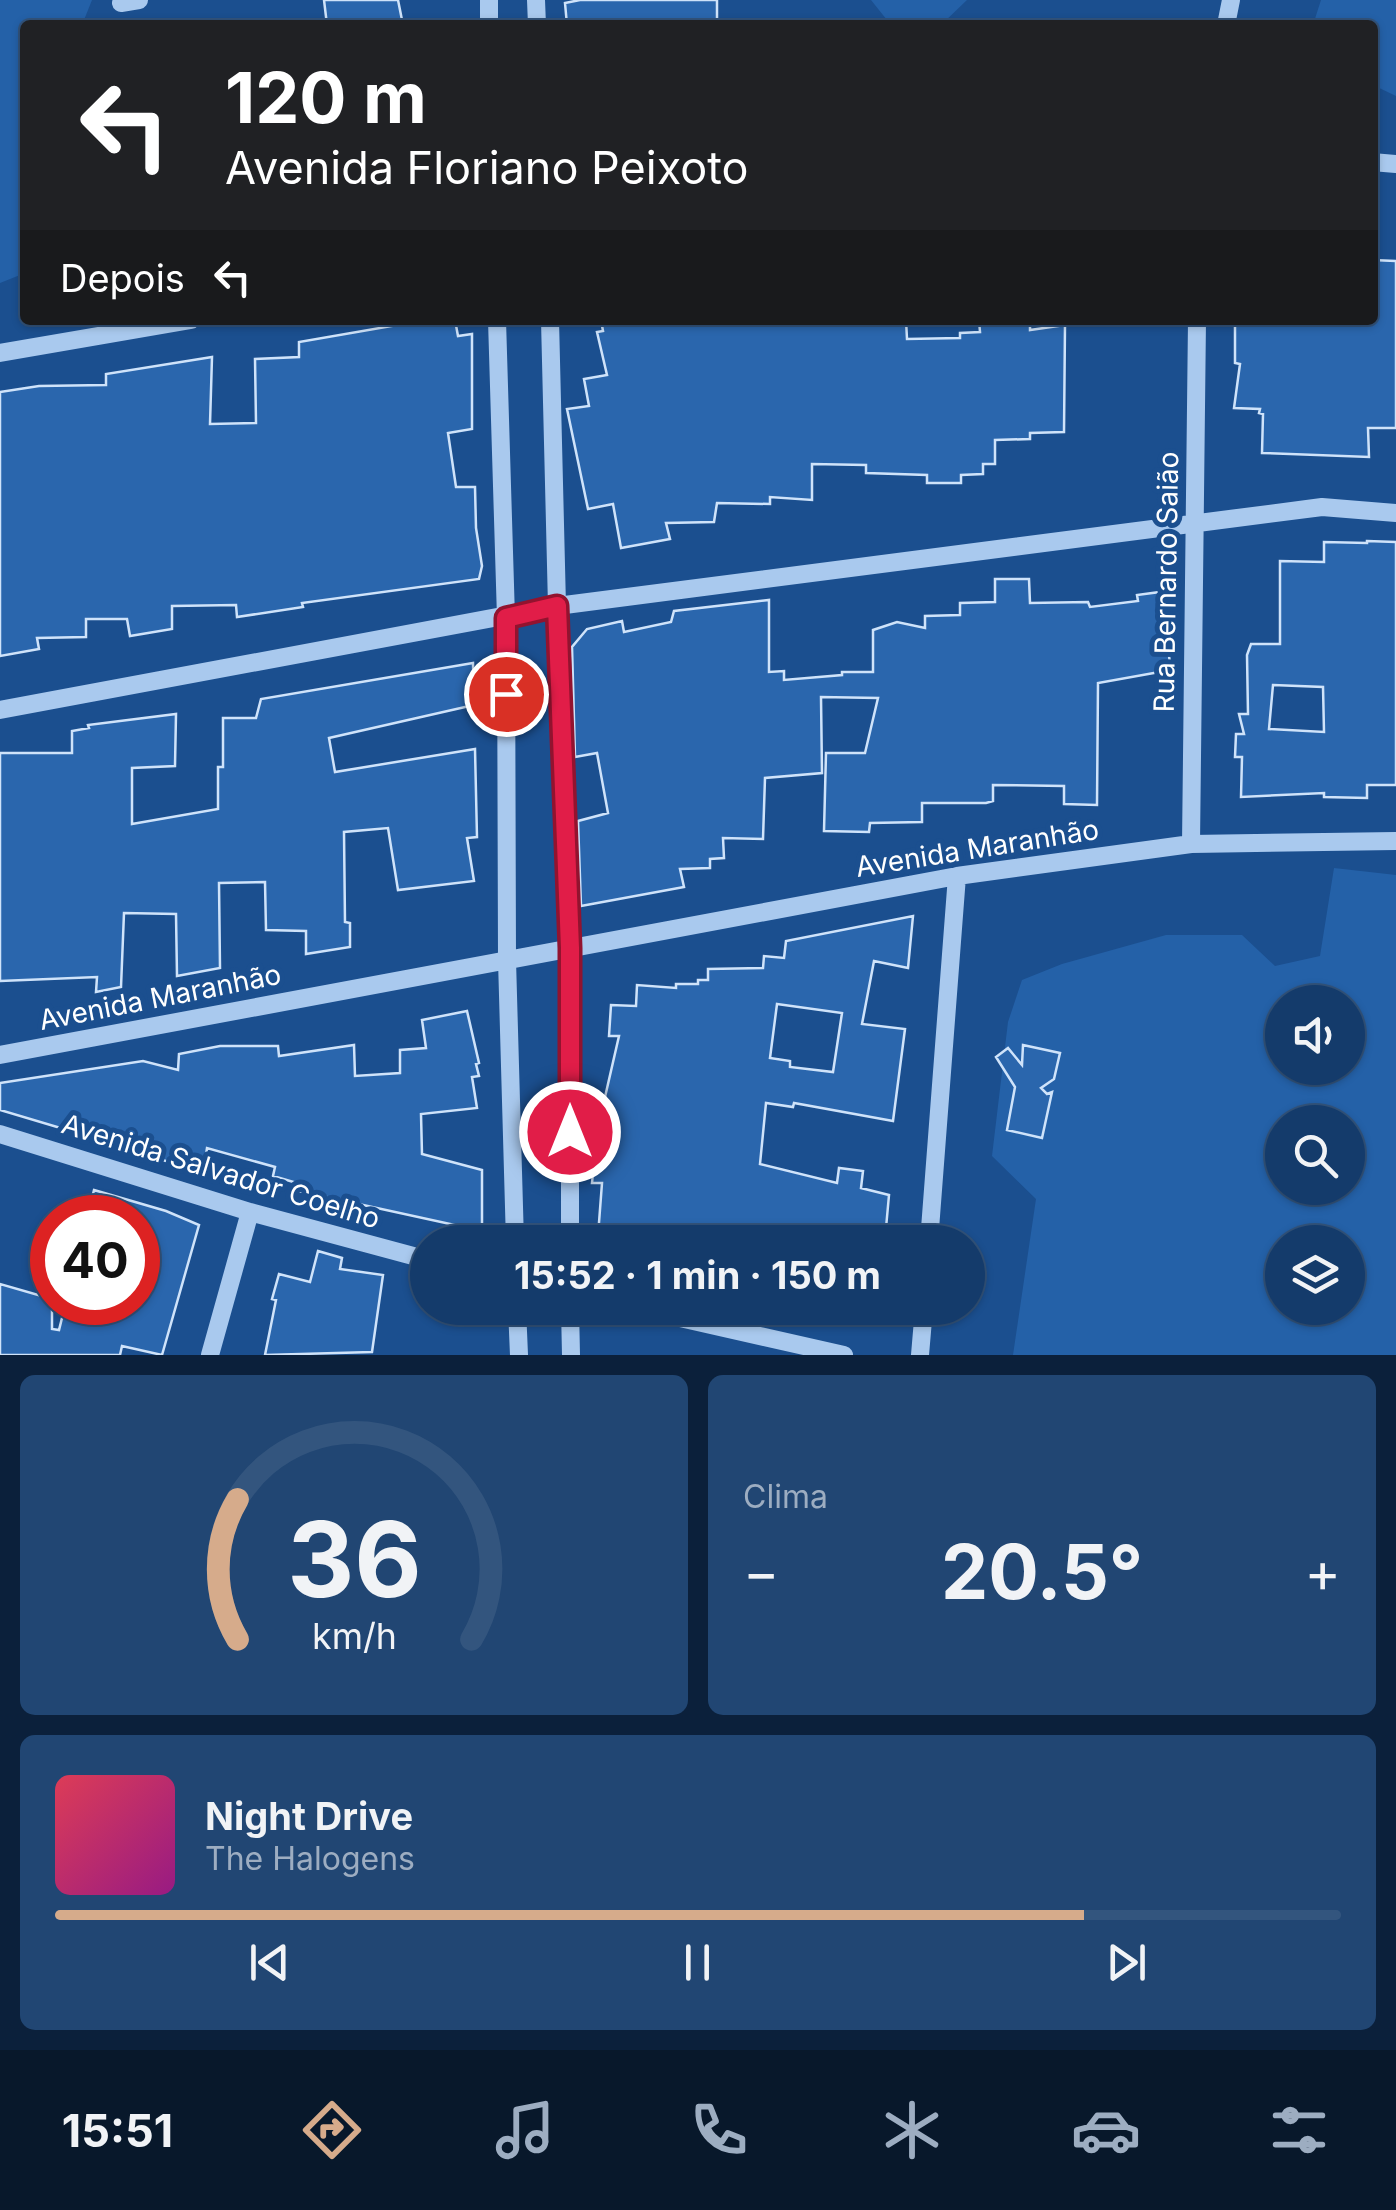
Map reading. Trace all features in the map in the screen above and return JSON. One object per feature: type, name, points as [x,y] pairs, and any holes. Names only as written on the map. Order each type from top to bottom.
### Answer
[{"type":"street","points":[[0,353],[162,325]]},
{"type":"street","points":[[496,325],[506,618],[507,960],[515,1225]]},
{"type":"street","points":[[550,325],[570,948],[570,1225]]},
{"type":"street","name":"Rua Bernardo Saião","points":[[1191,844],[1197,325]]},
{"type":"street","points":[[0,710],[557,606],[1322,507],[1396,513]]},
{"type":"street","name":"Avenida Maranhão","points":[[0,1055],[957,876],[1191,844],[1396,842]]},
{"type":"street","points":[[930,1225],[957,876]]},
{"type":"street","name":"Avenida Salvador Coelho","points":[[0,1134],[250,1212],[410,1255]]},
{"type":"street","points":[[210,1355],[250,1212]]},
{"type":"street","points":[[518,1325],[520,1355]]},
{"type":"street","points":[[570,1325],[571,1355]]},
{"type":"street","points":[[711,1325],[844,1355]]},
{"type":"street","points":[[920,1355],[923,1325]]},
{"type":"shaded area","points":[[0,0],[92,0],[84,20],[20,20],[20,275],[0,283]]},
{"type":"shaded area","points":[[871,0],[967,0],[946,20],[887,20]]},
{"type":"shaded area","points":[[1321,0],[1396,0],[1396,96],[1378,87],[1378,20],[1315,20]]},
{"type":"shaded area","points":[[1334,868],[1396,875],[1396,1355],[1013,1355],[1036,1199],[992,1156],[1008,1022],[1022,980],[1062,964],[1166,935],[1242,935],[1275,966],[1320,956]]},
{"type":"building","points":[[324,0],[398,0],[402,20],[326,20]]},
{"type":"building","points":[[717,0],[717,20],[567,20],[565,3]]},
{"type":"building","points":[[1378,260],[1396,261],[1396,428],[1368,428],[1369,457],[1262,453],[1260,409],[1234,408],[1240,364],[1235,363],[1235,325],[1378,325]]},
{"type":"building","points":[[397,325],[456,325],[458,336],[472,334],[472,429],[448,433],[456,487],[475,487],[482,566],[479,579],[302,603],[303,607],[237,617],[236,605],[172,606],[172,629],[130,636],[127,619],[86,619],[86,637],[37,638],[39,649],[0,656],[0,392],[39,386],[106,385],[106,374],[212,357],[210,424],[256,423],[255,359],[299,357],[299,342]]},
{"type":"building","points":[[602,325],[906,325],[907,339],[960,338],[960,333],[980,332],[979,325],[1030,325],[1030,330],[1065,325],[1064,432],[1030,433],[1030,439],[995,440],[995,464],[983,464],[983,474],[961,475],[961,483],[927,483],[927,475],[866,473],[866,465],[812,464],[812,500],[770,497],[770,504],[717,503],[714,522],[666,523],[670,539],[621,548],[613,504],[588,509],[567,409],[589,406],[584,379],[607,375],[597,332],[603,331]]},
{"type":"building","points":[[1324,542],[1396,542],[1396,785],[1367,785],[1367,798],[1324,797],[1324,793],[1241,797],[1242,757],[1235,757],[1236,734],[1244,734],[1239,714],[1248,714],[1247,655],[1251,644],[1280,644],[1280,561],[1324,562]],"holes":[[[1273,685],[1323,687],[1324,732],[1269,729]]]},
{"type":"building","points":[[995,579],[1029,579],[1030,603],[1088,602],[1090,607],[1138,601],[1137,595],[1160,592],[1170,663],[1163,664],[1165,671],[1098,683],[1097,805],[1064,804],[1064,786],[993,785],[993,801],[986,803],[922,803],[922,822],[870,823],[869,832],[824,831],[826,753],[865,753],[878,698],[821,697],[822,773],[765,778],[763,839],[723,838],[724,858],[710,859],[710,868],[680,869],[684,887],[581,906],[578,821],[608,813],[597,753],[575,757],[572,647],[587,629],[622,621],[624,632],[671,622],[674,611],[769,600],[769,672],[784,671],[784,680],[873,672],[873,630],[897,622],[925,628],[925,616],[960,615],[960,603],[995,602]]},
{"type":"building","points":[[473,663],[474,705],[329,738],[335,772],[475,749],[477,837],[467,838],[474,881],[398,890],[388,828],[344,832],[345,922],[350,923],[350,947],[306,954],[306,931],[266,930],[265,882],[219,883],[220,968],[177,976],[176,914],[124,913],[121,987],[96,992],[97,977],[0,981],[0,753],[72,753],[72,731],[89,728],[88,725],[176,714],[175,766],[132,768],[132,824],[218,809],[223,718],[256,718],[261,699]]},
{"type":"building","points":[[913,916],[908,968],[874,961],[862,1024],[905,1029],[893,1121],[794,1103],[793,1107],[766,1103],[760,1164],[837,1183],[839,1168],[863,1171],[861,1188],[889,1195],[886,1225],[599,1225],[602,1183],[592,1183],[597,1132],[619,1036],[609,1036],[611,1005],[636,1006],[637,985],[676,988],[676,984],[698,984],[698,980],[708,980],[708,969],[763,968],[764,956],[784,958],[786,941]],"holes":[[[777,1004],[842,1013],[833,1072],[790,1067],[790,1061],[770,1058]]]},
{"type":"building","points":[[467,1011],[479,1063],[479,1076],[472,1077],[477,1108],[421,1114],[422,1154],[482,1170],[482,1225],[455,1225],[299,1191],[300,1184],[273,1176],[275,1167],[207,1148],[204,1168],[161,1160],[162,1153],[0,1110],[0,1083],[143,1061],[178,1070],[179,1054],[220,1046],[278,1046],[279,1056],[354,1045],[355,1076],[400,1073],[400,1050],[426,1048],[422,1020]]},
{"type":"building","points":[[1023,1045],[1060,1053],[1054,1079],[1041,1088],[1047,1094],[1052,1092],[1042,1138],[1007,1130],[1015,1087],[996,1057],[1008,1048],[1022,1065]]},
{"type":"building","points":[[160,1209],[199,1225],[162,1355],[122,1346],[120,1355],[0,1355],[0,1284],[30,1293],[30,1325],[52,1325],[52,1329],[59,1330],[60,1325],[160,1325]]},
{"type":"building","points":[[318,1251],[342,1258],[340,1269],[383,1275],[372,1352],[265,1355],[279,1274],[310,1282]]},
{"type":"route","points":[[506,694],[506,618],[557,606],[570,948],[570,1132]]}]
